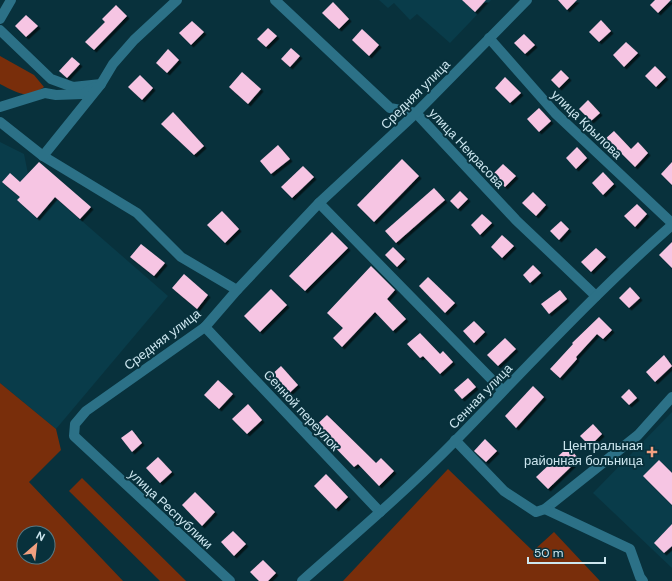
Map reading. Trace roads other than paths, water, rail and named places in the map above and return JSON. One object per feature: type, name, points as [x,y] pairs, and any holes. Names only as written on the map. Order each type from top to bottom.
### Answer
[{"type":"street","points":[[0,19],[11,0]]},
{"type":"street","points":[[43,156],[101,84],[113,64],[134,40],[177,0]]},
{"type":"street","name":"улица Некрасова","points":[[275,0],[390,108],[416,113],[516,220],[596,296]]},
{"type":"street","name":"Средняя улица","points":[[95,455],[74,436],[75,424],[86,411],[205,327],[237,290],[319,203],[416,113],[527,0]]},
{"type":"street","points":[[0,30],[51,79],[74,87],[101,84]]},
{"type":"street","name":"улица Крылова","points":[[489,38],[555,113],[672,224]]},
{"type":"street","points":[[0,107],[45,93],[56,95],[83,94],[101,84]]},
{"type":"street","points":[[0,122],[43,156],[138,213],[181,257],[237,290]]},
{"type":"street","points":[[319,203],[502,390]]},
{"type":"street","name":"Сенная улица","points":[[302,581],[380,512],[455,440],[502,390],[596,296],[672,224]]},
{"type":"street","name":"Сенной переулок","points":[[205,327],[380,512]]},
{"type":"street","points":[[455,440],[504,491],[536,512],[546,509],[638,435],[672,397]]},
{"type":"street","name":"улица Республики","points":[[95,455],[230,581]]},
{"type":"street","points":[[546,509],[630,548],[640,577],[643,581]]},
{"type":"place","name":"Центральная районная больница","points":[[652,452]]}]
